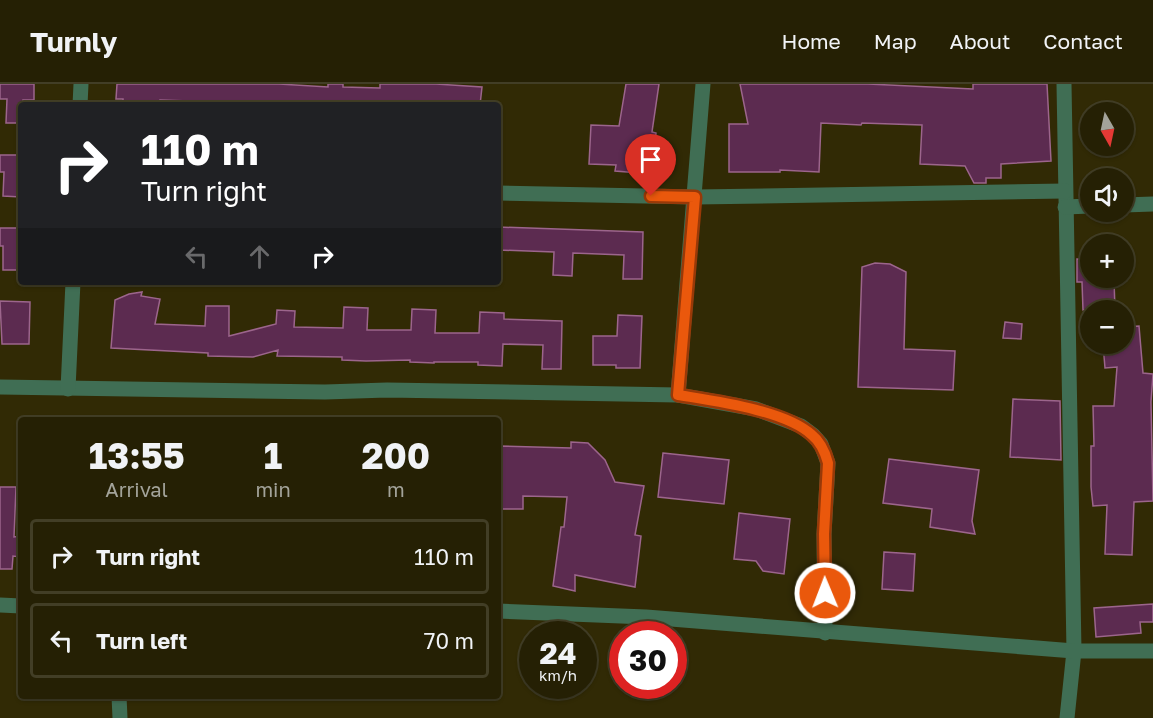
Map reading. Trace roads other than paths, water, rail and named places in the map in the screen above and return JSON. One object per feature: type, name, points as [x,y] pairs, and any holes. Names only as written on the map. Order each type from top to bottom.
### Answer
[{"type":"street","points":[[80,102],[81,84]]},
{"type":"street","points":[[678,395],[703,84]]},
{"type":"street","points":[[1064,84],[1074,651],[1067,718]]},
{"type":"street","points":[[501,193],[695,197],[1065,191]]},
{"type":"street","points":[[1134,205],[1153,204]]},
{"type":"street","points":[[1065,207],[1080,206]]},
{"type":"street","points":[[68,389],[73,285]]},
{"type":"street","points":[[0,387],[678,395],[756,409],[801,426],[821,444],[828,463],[824,534],[825,633]]},
{"type":"street","points":[[0,605],[18,606]]},
{"type":"street","points":[[501,611],[646,617],[1074,651],[1153,651]]},
{"type":"street","points":[[119,699],[120,718]]}]
